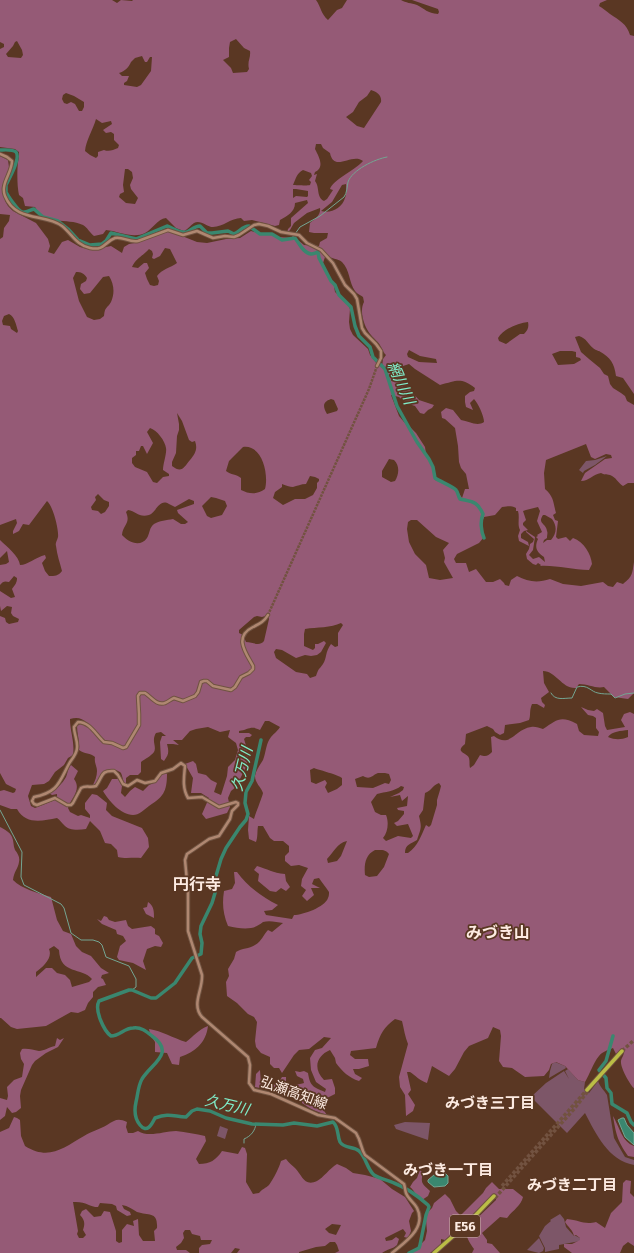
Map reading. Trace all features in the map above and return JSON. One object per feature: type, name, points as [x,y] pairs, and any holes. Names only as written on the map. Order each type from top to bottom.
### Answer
[{"type":"highway","points":[[588,1090],[623,1051]]},
{"type":"highway","name":"E56","points":[[434,1253],[460,1231],[494,1197],[462,1232],[437,1253]]},
{"type":"main road","points":[[0,154],[12,161],[12,166],[4,189],[5,196],[11,205],[24,215],[60,225],[76,241],[87,247],[101,248],[112,239],[117,238],[135,242],[165,231],[183,235],[199,232],[216,238],[225,236],[234,237],[256,224],[264,225],[278,232],[296,234],[300,236],[309,244],[321,250],[333,263],[345,285],[354,294],[357,299],[362,328],[380,349],[381,358],[378,366]]},
{"type":"main road","name":"弘瀬高知線","points":[[268,615],[263,622],[249,629],[245,634],[242,641],[243,647],[253,666],[253,669],[241,677],[233,688],[229,690],[213,686],[207,681],[204,681],[201,682],[196,694],[190,699],[183,701],[174,698],[167,703],[162,704],[155,701],[145,693],[140,693],[138,696],[138,725],[124,748],[120,748],[111,742],[104,742],[93,730],[82,722],[78,722],[74,727],[77,749],[60,782],[56,788],[48,793],[34,797],[32,800],[33,803],[37,805],[55,798],[67,805],[71,805],[73,804],[81,788],[96,786],[102,774],[106,772],[114,771],[123,784],[128,786],[137,780],[145,783],[155,781],[160,773],[173,769],[182,762],[185,766],[183,777],[188,798],[202,797],[219,807],[238,802],[238,805],[232,811],[230,819],[219,836],[209,839],[186,857],[188,927],[202,979],[197,1002],[199,1013],[248,1057],[250,1065],[248,1080],[252,1088],[257,1091],[271,1094],[314,1113],[333,1117],[340,1121],[356,1133],[366,1155],[400,1180],[405,1186],[405,1191],[408,1197],[418,1209],[419,1223],[411,1237],[392,1253]]},
{"type":"shaded area","points":[[0,0],[112,0],[117,3],[121,0],[316,0],[328,20],[337,10],[342,8],[347,0],[401,0],[417,5],[429,12],[438,14],[438,9],[412,0],[607,0],[600,3],[599,6],[622,23],[629,31],[630,35],[634,36],[634,394],[623,378],[616,376],[613,364],[609,359],[583,338],[579,336],[575,337],[581,352],[608,376],[610,384],[613,388],[625,396],[627,401],[634,405],[634,483],[628,483],[623,486],[612,476],[601,473],[581,481],[585,473],[605,459],[612,458],[611,455],[606,454],[595,459],[591,457],[586,444],[546,460],[544,473],[545,489],[553,500],[556,513],[553,515],[555,520],[558,521],[556,537],[558,539],[566,537],[570,541],[573,538],[584,545],[592,564],[589,570],[540,566],[541,565],[538,563],[536,565],[533,564],[527,559],[526,554],[534,539],[526,531],[535,537],[533,550],[529,555],[533,559],[539,557],[545,562],[544,557],[536,547],[538,539],[536,537],[542,532],[537,521],[540,511],[538,507],[523,511],[526,520],[523,525],[528,530],[524,531],[521,534],[521,538],[528,542],[529,546],[519,541],[519,514],[518,511],[516,511],[516,508],[510,506],[502,507],[495,515],[484,517],[482,523],[484,537],[479,543],[457,554],[454,559],[456,563],[466,563],[469,572],[476,569],[486,582],[493,582],[500,579],[505,585],[509,586],[511,580],[517,576],[529,581],[550,579],[563,584],[581,586],[603,582],[608,586],[613,587],[617,582],[623,584],[629,579],[634,562],[634,693],[628,699],[614,697],[604,687],[579,684],[576,688],[571,688],[552,674],[543,671],[544,683],[549,692],[541,698],[545,705],[544,708],[537,704],[532,704],[529,720],[505,725],[504,733],[500,735],[487,726],[466,734],[465,744],[461,751],[468,756],[470,768],[474,765],[480,755],[487,756],[492,752],[491,737],[494,736],[504,740],[509,739],[525,728],[534,727],[543,729],[562,719],[577,724],[579,731],[584,735],[598,736],[599,732],[596,728],[596,718],[588,715],[581,707],[594,711],[597,709],[603,713],[607,730],[625,727],[621,720],[624,714],[630,712],[634,714],[634,1088],[628,1080],[621,1064],[624,1052],[622,1050],[616,1054],[613,1048],[603,1052],[599,1056],[585,1082],[578,1080],[565,1066],[556,1062],[551,1064],[549,1070],[544,1076],[525,1077],[512,1068],[503,1067],[499,1061],[500,1030],[493,1027],[488,1038],[469,1046],[449,1076],[432,1066],[427,1083],[410,1072],[407,1072],[411,1090],[408,1094],[415,1105],[413,1111],[406,1116],[405,1095],[400,1087],[399,1077],[408,1044],[402,1021],[395,1019],[383,1031],[376,1048],[351,1051],[350,1055],[355,1059],[368,1059],[369,1066],[353,1069],[355,1074],[362,1078],[359,1081],[349,1076],[341,1069],[336,1063],[330,1050],[319,1059],[317,1067],[318,1072],[324,1080],[332,1079],[335,1094],[311,1103],[322,1108],[327,1115],[302,1103],[302,1097],[284,1096],[270,1090],[255,1087],[256,1074],[260,1070],[261,1084],[272,1085],[278,1083],[282,1077],[286,1077],[286,1083],[290,1085],[304,1083],[303,1079],[297,1076],[295,1071],[304,1071],[308,1073],[313,1086],[325,1092],[326,1089],[316,1082],[311,1070],[310,1058],[315,1050],[322,1048],[331,1038],[324,1037],[309,1049],[299,1050],[282,1073],[279,1068],[274,1068],[270,1064],[270,1057],[261,1053],[256,1047],[255,1041],[257,1022],[254,1017],[248,1014],[227,996],[226,982],[229,976],[228,969],[236,952],[255,945],[268,930],[272,932],[283,923],[265,921],[253,928],[228,926],[224,913],[223,896],[224,891],[232,889],[235,883],[234,872],[237,872],[255,891],[278,905],[272,910],[264,911],[266,915],[292,919],[294,915],[308,912],[323,904],[329,895],[329,892],[319,878],[314,879],[312,884],[320,888],[311,888],[314,895],[307,901],[302,896],[306,890],[301,886],[302,879],[308,868],[299,865],[291,866],[285,861],[285,856],[289,852],[289,846],[283,841],[274,841],[270,838],[263,826],[258,826],[256,842],[249,839],[249,816],[254,819],[263,793],[256,781],[255,776],[263,760],[269,739],[280,727],[269,721],[265,721],[260,730],[252,728],[239,731],[239,733],[249,733],[252,735],[244,739],[248,752],[247,765],[236,787],[231,791],[228,798],[230,807],[227,813],[206,819],[202,814],[209,798],[201,793],[191,793],[193,778],[185,764],[193,761],[196,764],[198,773],[206,775],[217,783],[214,792],[221,795],[227,776],[228,767],[235,760],[238,750],[236,743],[228,737],[230,730],[220,732],[208,727],[190,731],[182,740],[173,740],[179,745],[167,744],[168,753],[164,761],[161,759],[160,742],[162,736],[166,736],[161,732],[156,733],[154,738],[154,752],[141,762],[141,772],[138,775],[130,775],[126,778],[126,784],[124,783],[121,773],[112,769],[106,771],[99,778],[96,784],[93,785],[97,773],[95,757],[79,750],[77,726],[82,723],[87,723],[79,718],[70,719],[73,755],[68,758],[64,765],[55,772],[49,781],[44,784],[32,785],[28,796],[31,806],[35,808],[55,800],[57,794],[52,795],[49,793],[63,782],[71,765],[78,771],[74,779],[77,787],[68,808],[70,812],[78,816],[81,815],[90,818],[90,815],[85,809],[85,803],[92,794],[97,795],[107,803],[106,810],[112,816],[142,828],[148,838],[149,847],[141,858],[118,857],[117,850],[111,844],[105,843],[100,831],[90,821],[86,829],[71,829],[66,827],[57,818],[40,821],[30,820],[25,818],[17,809],[11,809],[0,805],[0,791],[4,790],[13,793],[16,789],[6,784],[0,773],[0,616],[5,618],[6,622],[9,624],[18,622],[19,619],[11,613],[12,607],[7,606],[1,611],[0,591],[11,598],[15,597],[12,589],[17,578],[14,576],[9,582],[6,581],[0,585],[0,565],[9,562],[7,551],[0,558],[0,540],[15,555],[20,565],[26,564],[45,555],[46,558],[42,563],[49,576],[59,574],[62,571],[56,545],[58,537],[57,524],[47,501],[29,525],[23,524],[19,531],[13,534],[17,523],[16,519],[0,525],[0,239],[3,237],[4,228],[9,221],[10,215],[0,214],[0,156],[8,160],[9,167],[4,194],[5,201],[13,211],[36,223],[48,239],[50,246],[48,252],[54,254],[62,242],[68,240],[80,247],[91,250],[111,246],[122,253],[124,247],[129,244],[140,242],[165,232],[172,232],[197,242],[207,243],[240,238],[251,231],[265,235],[272,234],[278,237],[292,238],[304,245],[319,246],[320,242],[327,238],[328,233],[309,232],[310,223],[319,215],[320,208],[307,213],[294,223],[287,233],[291,226],[291,218],[308,203],[307,200],[295,203],[294,209],[280,220],[279,225],[275,226],[252,220],[244,221],[241,218],[237,218],[217,227],[196,222],[184,231],[176,228],[166,218],[160,220],[145,233],[140,235],[106,230],[103,234],[94,236],[83,225],[51,219],[45,217],[35,207],[25,206],[23,198],[19,195],[18,187],[17,170],[19,152],[15,149],[0,147],[0,49],[4,47],[4,44],[0,42]],"holes":[[[236,39],[244,48],[250,51],[248,64],[249,69],[247,72],[233,73],[231,68],[223,60],[229,57],[230,42]],[[17,41],[23,55],[21,58],[8,57],[6,54]],[[142,56],[145,62],[147,62],[150,57],[152,57],[151,71],[141,85],[137,87],[124,85],[129,76],[122,76],[119,73],[129,66],[135,58]],[[371,90],[380,96],[381,102],[364,128],[357,126],[346,117],[353,112],[359,102],[367,96]],[[66,93],[84,102],[84,107],[82,111],[79,111],[75,104],[71,102],[67,104],[64,103],[62,99],[63,95]],[[96,119],[102,123],[111,121],[112,124],[103,130],[106,133],[111,132],[114,134],[114,140],[119,145],[118,148],[98,152],[98,156],[96,158],[85,151]],[[316,144],[321,144],[323,148],[330,153],[332,159],[335,161],[339,162],[354,159],[363,161],[335,182],[330,189],[333,190],[324,201],[320,197],[315,181],[317,174],[314,175],[320,167],[319,158],[315,149]],[[125,169],[128,169],[132,172],[133,178],[130,185],[131,189],[138,198],[135,204],[126,203],[119,197],[120,194],[124,192],[123,185]],[[303,170],[311,173],[312,176],[309,180],[311,182],[310,185],[293,185],[297,176]],[[346,184],[344,202],[339,207],[329,212],[321,211],[332,202],[342,185]],[[293,189],[308,191],[307,197],[296,196],[293,198]],[[165,248],[170,249],[177,263],[159,274],[157,276],[159,281],[158,285],[154,286],[150,285],[145,273],[149,268],[147,263],[144,263],[138,268],[132,267],[149,249],[152,251],[152,258],[154,259],[160,256]],[[326,254],[339,260],[345,265],[353,288],[363,297],[364,302],[362,314],[364,323],[368,332],[379,344],[386,355],[383,359],[382,366],[377,364],[370,355],[368,349],[353,335],[349,322],[350,309],[347,303],[335,292],[334,286],[323,263]],[[76,272],[82,273],[87,278],[86,281],[81,284],[80,289],[84,294],[90,293],[103,277],[109,276],[112,282],[113,292],[111,302],[106,309],[104,316],[100,319],[94,320],[87,317],[79,301],[73,278]],[[9,314],[15,321],[18,331],[17,333],[11,329],[10,326],[3,325],[2,321],[4,316]],[[528,322],[528,328],[524,334],[520,334],[506,344],[499,341],[498,338],[500,335],[511,327]],[[409,350],[420,356],[436,359],[437,363],[419,362],[408,357],[407,354]],[[560,351],[572,351],[576,352],[576,357],[580,358],[581,360],[574,364],[558,365],[552,354]],[[409,364],[440,385],[455,381],[462,381],[475,388],[474,391],[465,396],[466,407],[473,410],[470,403],[474,399],[483,416],[484,422],[476,424],[461,420],[453,410],[446,408],[441,412],[442,418],[455,428],[459,462],[461,468],[466,474],[469,489],[465,489],[462,498],[457,490],[447,483],[435,480],[425,447],[416,433],[399,416],[391,395],[399,397],[406,403],[415,406],[420,413],[424,414],[434,405],[419,400],[409,389],[403,387],[402,376],[399,371],[400,367]],[[331,399],[334,400],[338,409],[337,411],[327,414],[325,403]],[[177,413],[182,421],[189,440],[192,442],[195,441],[196,451],[182,469],[172,466],[176,453],[177,436],[179,430]],[[150,428],[158,433],[166,448],[163,470],[169,474],[169,476],[163,477],[157,483],[153,482],[147,472],[135,467],[132,463],[132,458],[136,455],[136,451],[139,451],[141,446],[143,446],[147,454],[153,443],[147,432]],[[243,447],[250,447],[255,450],[263,461],[266,476],[265,489],[253,493],[241,490],[241,478],[226,471],[229,461]],[[389,459],[394,460],[398,467],[398,473],[395,481],[391,482],[382,477],[382,471]],[[310,476],[319,479],[317,488],[313,495],[305,499],[295,499],[283,505],[273,498],[275,492],[282,487],[282,484],[293,487],[306,484]],[[98,494],[104,500],[109,502],[109,506],[105,512],[101,514],[98,511],[92,510],[91,507],[96,500],[95,497]],[[211,497],[225,501],[227,506],[222,515],[211,518],[207,516],[202,506]],[[189,499],[194,501],[194,504],[177,510],[178,513],[188,522],[181,524],[173,519],[156,523],[151,527],[147,538],[141,543],[131,542],[122,535],[128,519],[126,512],[128,510],[146,516],[151,514],[160,504],[166,503],[175,507]],[[543,515],[552,519],[556,530],[551,540],[547,540],[543,543],[547,538],[546,528],[541,522]],[[411,520],[417,520],[436,537],[449,543],[443,550],[445,558],[444,562],[453,578],[440,580],[429,578],[426,565],[415,554],[409,542],[407,529],[408,522]],[[268,615],[269,619],[264,641],[262,643],[258,644],[246,642],[243,635],[239,633],[239,630],[254,617]],[[341,623],[343,625],[338,633],[338,646],[335,647],[331,644],[324,662],[318,670],[316,676],[310,678],[307,674],[296,672],[276,658],[274,652],[276,649],[282,650],[296,658],[305,655],[317,655],[321,652],[326,643],[324,641],[315,644],[315,648],[313,650],[304,646],[305,629]],[[628,730],[628,737],[623,739],[613,739],[608,737],[614,732]],[[314,768],[342,778],[342,785],[328,793],[325,787],[327,783],[325,780],[316,784],[311,782],[310,770]],[[378,773],[385,773],[389,774],[391,780],[389,784],[385,783],[373,788],[357,787],[355,779],[363,776],[367,778]],[[439,783],[441,786],[431,825],[429,827],[426,825],[417,844],[408,853],[405,853],[407,846],[417,840],[421,828],[419,816],[423,810],[425,793]],[[401,786],[404,787],[399,793],[390,797],[400,795],[402,801],[408,796],[407,806],[397,808],[398,810],[404,811],[404,814],[394,823],[397,826],[408,824],[413,836],[411,838],[398,836],[386,841],[383,838],[387,830],[387,818],[386,815],[381,815],[375,812],[371,802],[377,794],[390,791]],[[347,841],[341,856],[337,861],[328,863],[327,859],[338,846]],[[375,850],[385,851],[389,854],[384,867],[377,876],[369,877],[365,875],[365,864],[367,857]]]},
{"type":"shaded area","points":[[607,456],[583,473],[579,470],[586,461]]},
{"type":"shaded area","points":[[163,772],[167,774],[165,790],[161,797],[137,814],[133,815],[124,813],[108,799],[103,791],[107,788],[112,779],[118,779],[122,786],[121,793],[125,797],[135,787],[143,791],[149,785],[156,782]]},
{"type":"shaded area","points":[[0,827],[11,835],[14,848],[19,857],[13,880],[26,888],[51,897],[57,920],[63,931],[71,934],[76,946],[82,952],[91,956],[101,968],[109,973],[102,975],[101,978],[106,985],[98,987],[93,992],[93,997],[85,1010],[78,1013],[71,1012],[46,1026],[17,1029],[11,1027],[0,1018]],"holes":[[[54,946],[59,950],[60,958],[67,967],[88,975],[92,979],[89,982],[72,987],[70,980],[65,975],[57,973],[52,968],[46,968],[36,977],[36,972],[44,965],[50,956],[49,949]]]},
{"type":"shaded area","points":[[257,866],[273,872],[285,874],[286,881],[290,887],[286,891],[281,888],[276,892],[270,891],[258,881],[259,874],[254,870]]},
{"type":"shaded area","points":[[148,902],[153,909],[154,918],[146,914],[143,908],[147,907]]},
{"type":"shaded area","points":[[104,916],[115,922],[126,920],[128,926],[132,929],[151,926],[155,929],[155,934],[159,936],[163,943],[161,947],[155,946],[147,949],[143,961],[146,970],[133,963],[119,960],[117,957],[120,946],[126,941],[123,936],[117,934],[116,930],[102,924],[97,919],[101,921]]},
{"type":"shaded area","points":[[208,1026],[202,1042],[195,1049],[180,1057],[179,1065],[172,1064],[167,1053],[155,1052],[155,1042],[149,1029],[186,1042],[199,1031]]},
{"type":"shaded area","points":[[57,1038],[60,1040],[64,1038],[58,1047],[46,1053],[32,1065],[21,1090],[21,1108],[12,1113],[7,1107],[5,1116],[0,1120],[0,1098],[7,1100],[7,1087],[14,1080],[22,1077],[24,1064],[20,1053],[22,1049],[43,1050],[55,1046]]},
{"type":"shaded area","points":[[555,1062],[565,1066],[566,1068],[549,1078],[552,1064]]},
{"type":"shaded area","points":[[568,1069],[578,1080],[585,1082],[584,1089],[589,1093],[598,1081],[607,1095],[614,1138],[625,1157],[634,1160],[634,1165],[617,1158],[610,1152],[598,1137],[585,1113],[567,1133],[532,1098],[532,1096],[546,1083],[564,1071],[569,1079],[565,1071]]},
{"type":"shaded area","points":[[613,1116],[626,1141],[634,1146],[634,1157],[628,1156],[621,1146],[616,1132]]},
{"type":"shaded area","points":[[14,1117],[17,1118],[20,1120],[21,1136],[25,1146],[34,1150],[49,1153],[56,1151],[114,1121],[119,1120],[127,1122],[126,1127],[128,1133],[138,1131],[152,1134],[176,1131],[205,1136],[206,1141],[196,1159],[199,1164],[212,1161],[222,1151],[238,1154],[242,1147],[245,1148],[247,1154],[246,1182],[253,1194],[259,1193],[269,1185],[281,1161],[286,1159],[306,1181],[309,1182],[319,1180],[337,1164],[353,1173],[380,1179],[405,1197],[414,1211],[409,1221],[411,1231],[408,1238],[404,1237],[406,1233],[403,1229],[385,1238],[386,1241],[392,1240],[396,1237],[399,1239],[397,1245],[382,1253],[335,1253],[339,1251],[337,1245],[335,1242],[330,1242],[325,1246],[316,1247],[299,1253],[237,1253],[240,1249],[235,1248],[231,1253],[199,1253],[199,1248],[202,1245],[210,1244],[212,1240],[201,1240],[200,1236],[192,1234],[190,1230],[185,1230],[183,1233],[184,1238],[176,1247],[177,1250],[186,1250],[190,1253],[0,1253],[0,1132],[9,1128]],"holes":[[[73,1202],[81,1202],[98,1207],[100,1203],[112,1204],[116,1206],[117,1210],[127,1216],[131,1215],[130,1212],[124,1209],[122,1205],[137,1212],[152,1215],[156,1219],[157,1223],[157,1228],[154,1231],[155,1241],[143,1241],[139,1235],[138,1219],[133,1221],[134,1226],[127,1224],[122,1230],[122,1242],[119,1243],[116,1241],[116,1231],[110,1212],[104,1211],[101,1216],[94,1217],[86,1209],[82,1211],[80,1215],[84,1220],[83,1230],[86,1235],[83,1238],[79,1238],[77,1234],[78,1231]],[[332,1224],[341,1225],[336,1235],[329,1233],[325,1229]]]},
{"type":"shaded area","points":[[624,1118],[627,1125],[634,1133],[634,1145],[625,1137],[618,1120]]},
{"type":"shaded area","points":[[405,1122],[430,1123],[428,1140],[396,1129],[394,1125]]},
{"type":"shaded area","points":[[220,1126],[228,1129],[225,1139],[217,1136]]},
{"type":"shaded area","points":[[441,1169],[448,1176],[448,1183],[445,1186],[434,1187],[428,1182],[428,1180]]},
{"type":"shaded area","points":[[420,1170],[423,1173],[423,1184],[430,1191],[428,1196],[422,1200],[410,1187],[417,1178]]},
{"type":"shaded area","points":[[626,1180],[631,1181],[630,1193],[634,1197],[634,1246],[628,1242],[623,1246],[620,1253],[572,1253],[564,1247],[564,1244],[572,1244],[580,1240],[580,1238],[576,1235],[574,1236],[572,1230],[565,1222],[567,1219],[585,1223],[596,1222],[605,1228],[611,1213],[622,1202],[623,1183]]},
{"type":"shaded area","points":[[492,1182],[499,1189],[513,1189],[523,1197],[518,1206],[507,1218],[500,1217],[482,1233],[487,1240],[487,1243],[492,1244],[500,1253],[472,1253],[474,1249],[466,1232],[466,1229],[496,1200],[493,1195],[467,1222],[460,1220],[452,1229],[453,1233],[445,1240],[441,1239],[441,1245],[430,1253],[409,1253],[414,1251],[425,1240],[427,1231],[426,1220],[428,1212],[434,1203],[445,1194],[460,1215]]},
{"type":"shaded area","points":[[560,1214],[564,1219],[566,1227],[574,1236],[580,1238],[580,1241],[559,1245],[559,1249],[545,1252],[545,1248],[539,1236],[545,1226],[551,1221],[550,1220]]},
{"type":"shaded area","points":[[539,1238],[544,1248],[543,1251],[539,1253],[527,1250]]},
{"type":"waterway","name":"網川川","points":[[0,150],[13,150],[17,155],[14,168],[6,185],[6,192],[18,209],[22,212],[34,209],[43,217],[58,221],[78,240],[90,245],[102,244],[111,233],[136,239],[167,226],[182,232],[187,232],[200,226],[207,233],[228,231],[234,234],[249,226],[260,234],[272,234],[282,240],[295,238],[306,252],[311,254],[318,252],[319,258],[331,281],[335,285],[339,295],[351,307],[359,336],[370,347],[373,357],[385,369],[397,406],[417,442],[429,459],[433,467],[435,478],[455,489],[460,499],[477,504],[483,514],[481,526],[484,538]]},
{"type":"waterway","points":[[292,238],[300,227],[320,216],[344,197],[348,182],[354,173],[376,160],[387,157]]},
{"type":"waterway","points":[[551,693],[557,698],[572,698],[577,687],[581,686],[587,687],[598,693],[611,694],[615,698],[625,694],[634,693]]},
{"type":"waterway","name":"久万川","points":[[261,740],[252,781],[246,792],[245,803],[248,814],[246,820],[226,848],[221,859],[216,876],[215,893],[201,926],[201,954],[192,958],[175,983],[156,998],[151,998],[129,990],[99,1001],[99,1015],[103,1025],[111,1036],[117,1035],[130,1028],[138,1028],[152,1036],[159,1042],[162,1048],[160,1058],[146,1073],[139,1087],[135,1112],[137,1120],[143,1128],[145,1129],[149,1127],[155,1118],[160,1116],[167,1115],[186,1117],[192,1111],[197,1109],[210,1111],[226,1118],[252,1124],[283,1125],[294,1123],[317,1126],[333,1122],[336,1126],[340,1142],[344,1146],[357,1149],[374,1175],[403,1187],[428,1205],[429,1207],[419,1248],[409,1253]]},
{"type":"waterway","points":[[0,810],[22,852],[21,877],[24,885],[61,904],[64,908],[71,933],[81,940],[93,940],[99,942],[102,945],[106,957],[129,966],[136,979],[136,987],[132,990]]},
{"type":"waterway","points":[[613,1036],[606,1061],[599,1070],[606,1078],[607,1088],[611,1093],[612,1104],[627,1113],[634,1125]]},
{"type":"waterway","points":[[244,1143],[244,1139],[252,1133],[256,1124]]},
{"type":"tunnel","points":[[268,615],[369,389],[377,366]]},
{"type":"tunnel","points":[[622,1051],[634,1040]]},
{"type":"tunnel","points":[[495,1198],[574,1109],[588,1091]]},
{"type":"tunnel","points":[[502,1186],[585,1092]]},
{"type":"district","name":"円行寺","points":[[197,884]]},
{"type":"district","name":"みづき山","points":[[498,932]]},
{"type":"district","name":"みづき三丁目","points":[[490,1103]]},
{"type":"district","name":"みづき一丁目","points":[[448,1170]]},
{"type":"district","name":"みづき二丁目","points":[[572,1185]]}]
